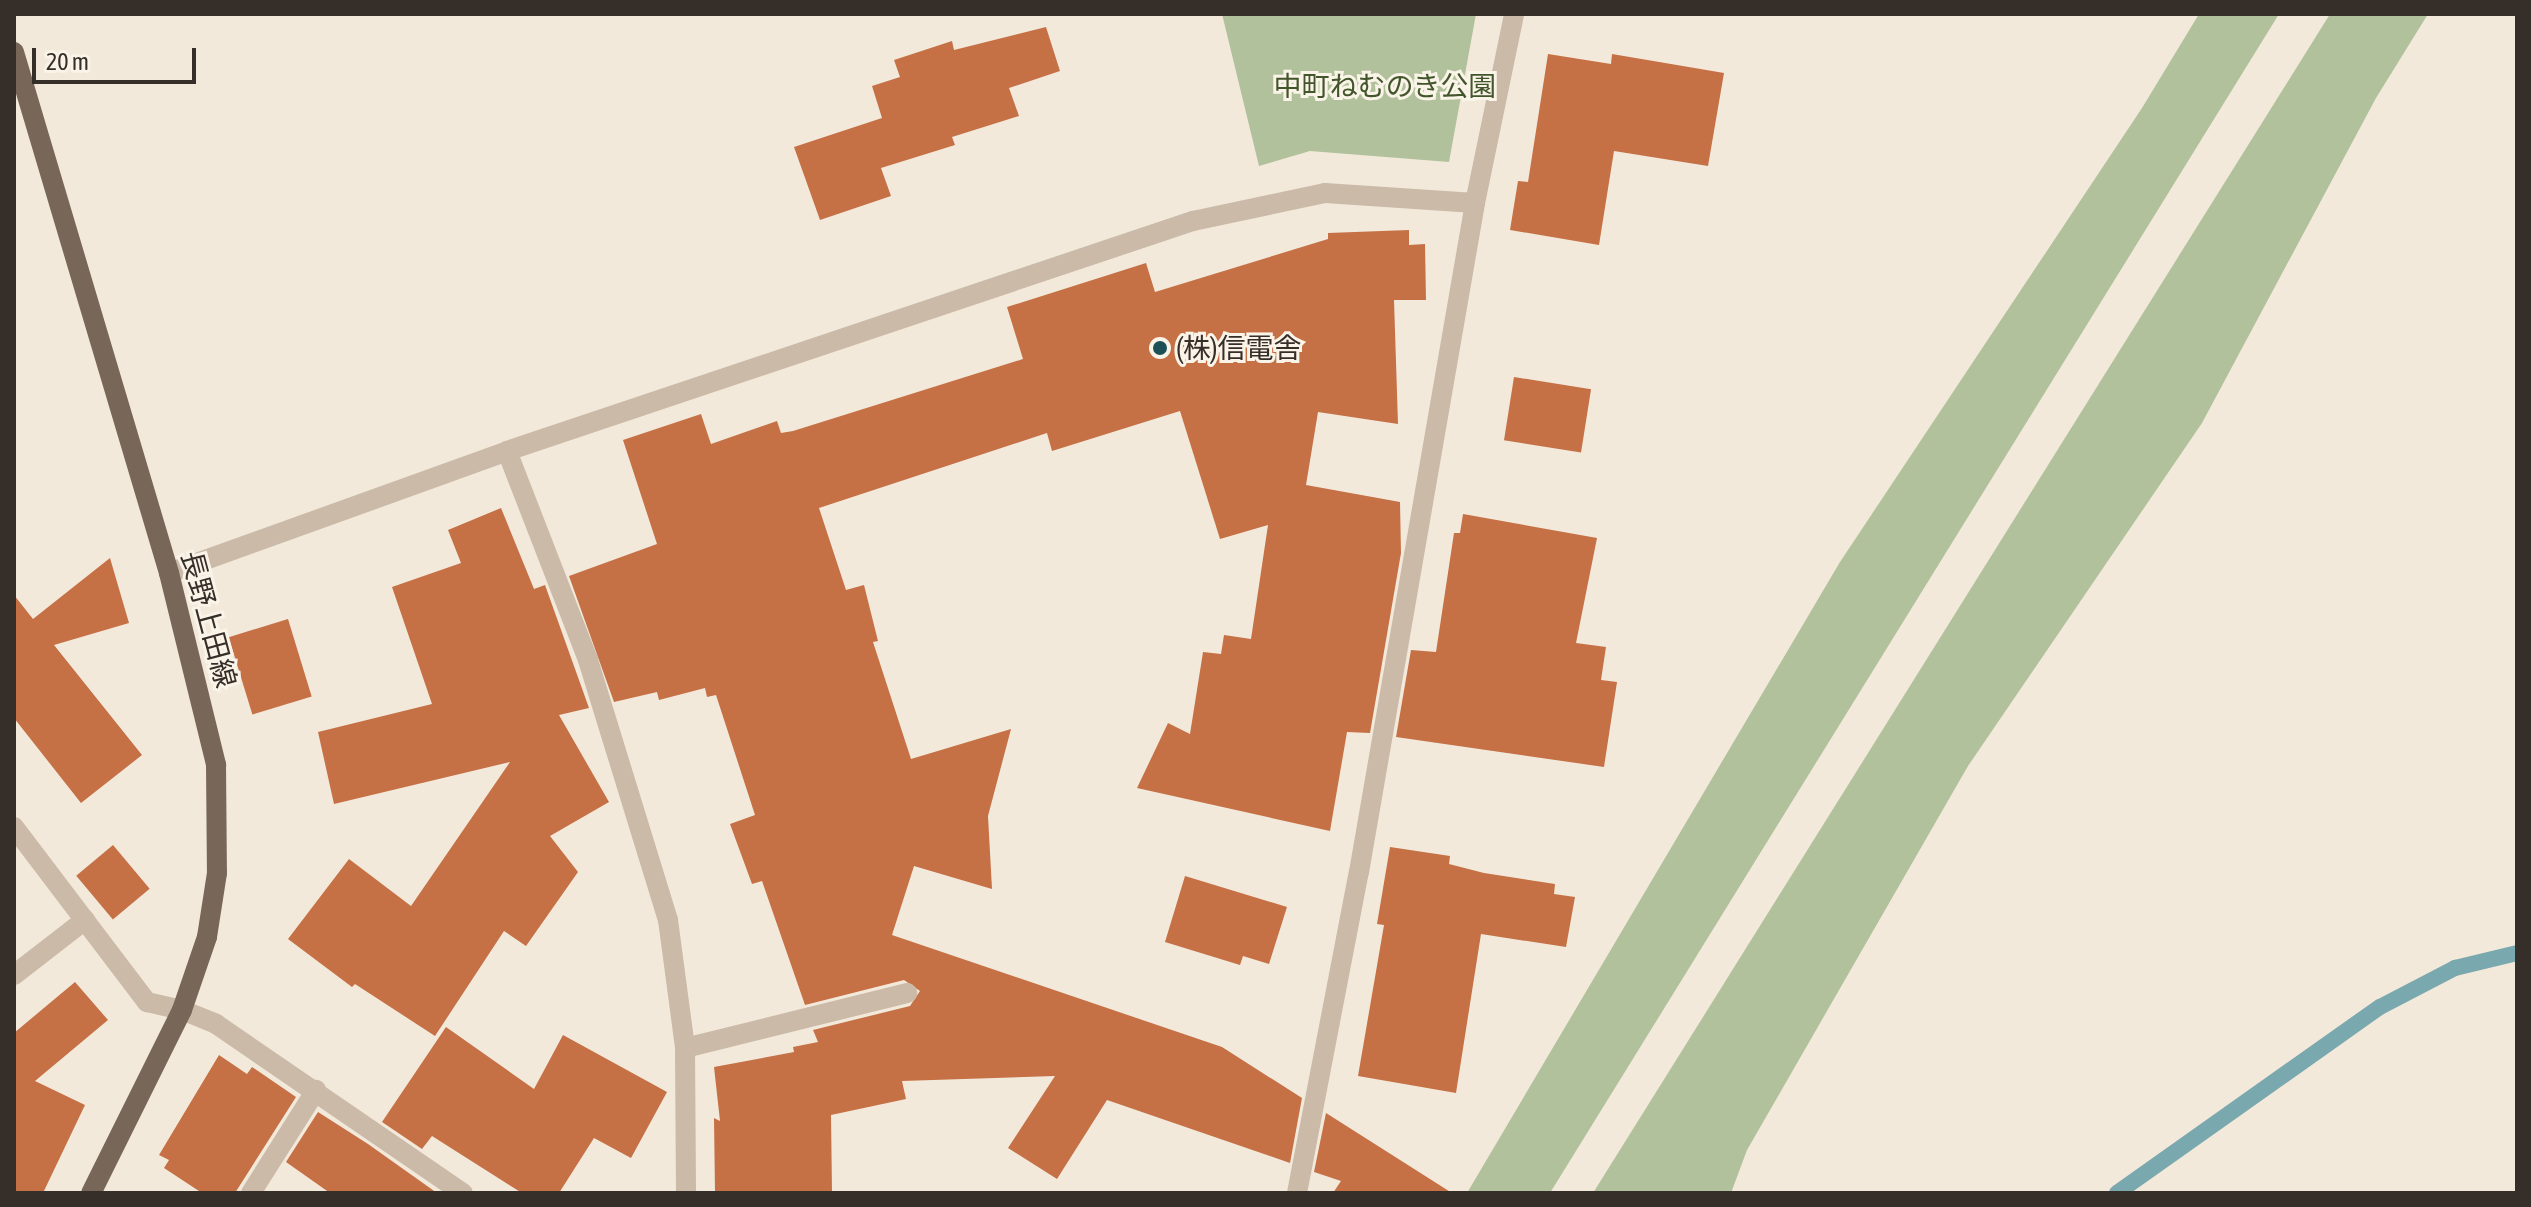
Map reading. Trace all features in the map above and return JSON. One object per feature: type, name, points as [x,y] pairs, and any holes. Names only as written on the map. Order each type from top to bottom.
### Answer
[{"type":"main road","name":"長野上田線","points":[[14,52],[169,573],[210,726],[218,824],[214,905],[182,1010],[91,1193]]},
{"type":"street","points":[[1297,1193],[1359,872],[1475,203],[1514,14]]},
{"type":"street","points":[[169,573],[507,451],[1193,221],[1325,193],[1475,203]]},
{"type":"street","points":[[507,451],[588,660],[668,920],[685,1048],[686,1193]]},
{"type":"street","points":[[14,827],[147,1002],[182,1010],[216,1024],[463,1193]]},
{"type":"street","points":[[14,975],[85,920]]},
{"type":"street","points":[[685,1048],[907,993]]},
{"type":"street","points":[[251,1193],[316,1090]]},
{"type":"green space","name":"中町ねむのき公園","points":[[1222,14],[1476,14],[1449,162],[1310,151],[1259,166]]},
{"type":"green space","points":[[2199,14],[2279,14],[1550,1193],[1467,1193],[1840,562],[2142,108]]},
{"type":"green space","points":[[2330,14],[2428,14],[2376,98],[2202,423],[1968,766],[1747,1150],[1731,1193],[1593,1193]]},
{"type":"building","points":[[1046,27],[1060,71],[1009,88],[1019,116],[952,137],[955,145],[881,168],[891,196],[820,220],[794,147],[882,118],[872,86],[900,77],[894,60],[952,41],[954,50]]},
{"type":"building","points":[[1548,54],[1611,64],[1612,54],[1724,73],[1708,166],[1614,151],[1599,245],[1510,230],[1518,181],[1528,182]]},
{"type":"building","points":[[1409,230],[1409,245],[1425,244],[1426,300],[1394,300],[1398,424],[1318,412],[1306,485],[1400,502],[1401,553],[1370,733],[1347,732],[1330,831],[1137,788],[1168,723],[1190,734],[1203,652],[1221,654],[1224,635],[1251,639],[1268,525],[1220,539],[1180,411],[1052,451],[1047,433],[819,508],[846,590],[864,585],[878,641],[873,642],[911,759],[1011,729],[988,816],[992,889],[914,866],[892,935],[1222,1047],[1302,1098],[1290,1163],[1107,1100],[1057,1179],[1008,1148],[1055,1076],[902,1081],[906,1099],[831,1115],[832,1193],[715,1193],[714,1118],[720,1121],[714,1067],[794,1052],[793,1047],[818,1042],[813,1030],[910,1006],[920,991],[904,980],[805,1005],[762,881],[752,884],[730,824],[755,815],[716,695],[707,697],[705,688],[659,700],[657,692],[614,702],[569,576],[657,544],[623,440],[701,414],[711,444],[777,421],[781,433],[793,431],[1023,359],[1007,307],[1146,263],[1155,292],[1328,239],[1328,233]]},
{"type":"building","points":[[1514,377],[1591,389],[1581,452],[1504,440]]},
{"type":"building","points":[[501,508],[534,589],[545,585],[589,708],[559,715],[609,802],[550,836],[578,872],[526,946],[504,931],[435,1036],[355,984],[352,987],[288,939],[349,859],[411,906],[510,762],[334,804],[318,732],[432,704],[392,587],[461,563],[448,530]]},
{"type":"building","points":[[1463,514],[1597,538],[1576,643],[1606,647],[1601,680],[1617,682],[1604,767],[1396,737],[1411,650],[1436,652],[1454,533],[1460,533]]},
{"type":"building","points":[[110,558],[129,623],[54,645],[142,755],[81,803],[14,718],[14,595],[33,619]]},
{"type":"building","points":[[288,619],[312,696],[252,715],[229,637]]},
{"type":"building","points":[[113,845],[150,889],[113,920],[76,876]]},
{"type":"building","points":[[1390,847],[1450,856],[1449,864],[1484,873],[1555,884],[1554,894],[1575,897],[1566,947],[1481,934],[1456,1093],[1358,1076],[1384,925],[1377,924]]},
{"type":"building","points":[[1185,876],[1287,907],[1269,964],[1243,956],[1240,965],[1165,942]]},
{"type":"building","points":[[75,982],[108,1020],[35,1081],[85,1105],[43,1193],[14,1193],[14,1033]]},
{"type":"building","points":[[446,1027],[534,1089],[563,1035],[667,1092],[631,1158],[594,1138],[559,1193],[522,1193],[432,1136],[422,1149],[382,1122]]},
{"type":"building","points":[[219,1055],[247,1074],[252,1067],[296,1097],[235,1193],[202,1193],[164,1168],[169,1160],[159,1155]]},
{"type":"building","points":[[318,1112],[437,1193],[330,1193],[286,1162]]},
{"type":"building","points":[[1326,1113],[1452,1193],[1333,1193],[1341,1181],[1314,1172]]},
{"type":"waterway","points":[[2117,1193],[2380,1007],[2455,968],[2517,953]]},
{"type":"place","name":"(株)信電舎","points":[[1160,348]]}]
